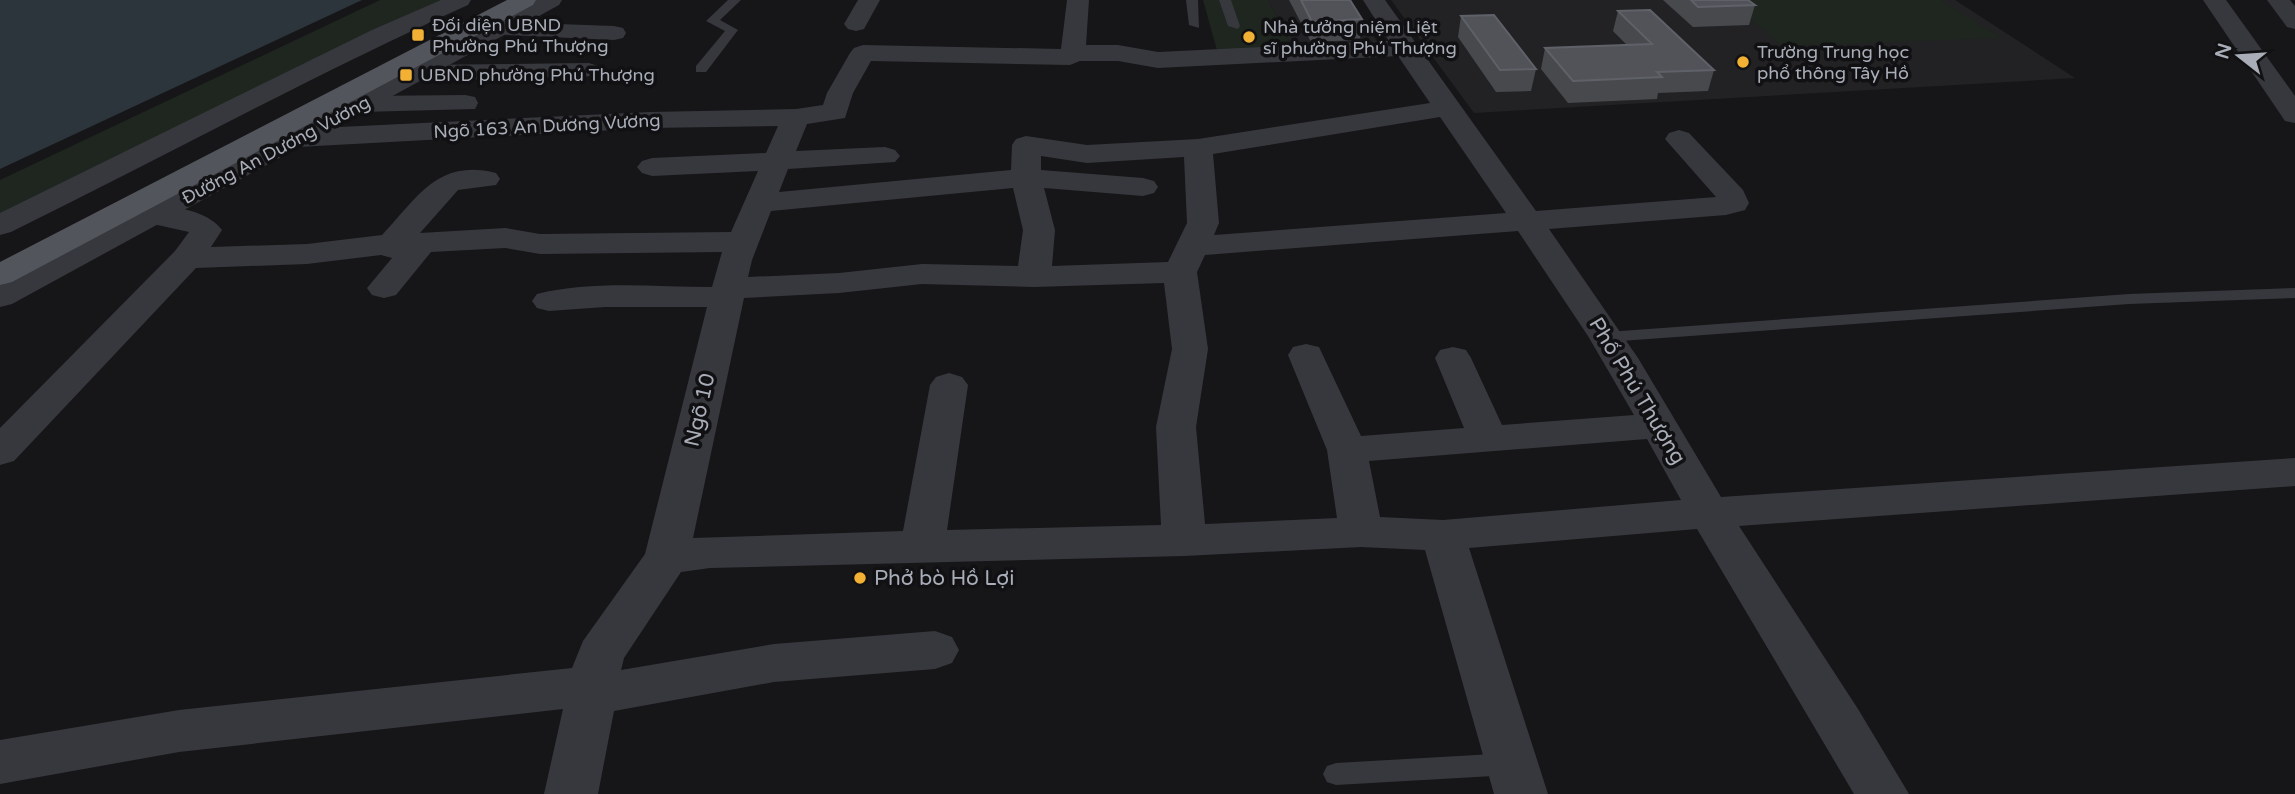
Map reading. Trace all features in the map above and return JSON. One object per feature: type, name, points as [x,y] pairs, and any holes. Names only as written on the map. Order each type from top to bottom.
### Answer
[{"type":"main road","name":"Đường An Dương Vương","points":[[0,257],[499,0]]},
{"type":"main road","name":"Đường An Dương Vương","points":[[0,275],[152,206],[525,0]]},
{"type":"main road","points":[[152,206],[331,116],[356,107]]},
{"type":"street","points":[[0,225],[381,35],[460,0]]},
{"type":"street","name":"Đường An Dương Vương","points":[[0,297],[152,206],[298,138],[551,0]]},
{"type":"street","points":[[856,24],[869,0]]},
{"type":"street","points":[[1078,0],[1073,53],[1118,52],[1158,60],[1405,48]]},
{"type":"street","name":"Phố Phú Thượng","points":[[1374,0],[1607,337],[1709,513],[1889,791]]},
{"type":"street","points":[[2214,0],[2295,115]]},
{"type":"street","points":[[2278,0],[2295,22]]},
{"type":"street","points":[[498,29],[614,33]]},
{"type":"street","name":"Ngõ 163 An Dương Vương","points":[[298,138],[650,120],[796,117],[835,112],[840,93],[863,53],[1070,57],[1073,53]]},
{"type":"street","points":[[417,73],[589,71]]},
{"type":"street","points":[[356,107],[465,103]]},
{"type":"street","points":[[1034,277],[1039,230],[1026,178],[1026,145],[1087,154],[1198,148],[1448,108]]},
{"type":"street","name":"Ngõ 10","points":[[571,794],[600,654],[667,558],[727,292],[743,242],[796,117]]},
{"type":"street","points":[[549,301],[727,292],[922,274],[1034,277],[1530,222],[1726,206],[1734,203],[1679,139]]},
{"type":"street","points":[[1184,540],[1176,427],[1191,349],[1186,259],[1203,223],[1198,148]]},
{"type":"street","points":[[652,167],[885,156]]},
{"type":"street","points":[[759,203],[1026,178],[1143,187]]},
{"type":"street","points":[[384,288],[415,252],[393,249],[394,244],[447,184],[453,181],[485,179]]},
{"type":"street","points":[[0,452],[187,258],[206,230],[204,226],[152,206]]},
{"type":"street","points":[[187,258],[307,254],[394,244],[505,238],[540,244],[743,242]]},
{"type":"street","points":[[1306,355],[1347,450],[1361,532]]},
{"type":"street","points":[[1453,358],[1489,439]]},
{"type":"street","points":[[922,547],[949,385]]},
{"type":"street","points":[[1347,450],[1660,425]]},
{"type":"street","points":[[667,558],[710,552],[1184,540],[1361,532],[1443,535],[1709,513],[2295,472]]},
{"type":"street","points":[[1443,535],[1517,779]]},
{"type":"street","points":[[0,762],[179,730],[593,690],[774,663],[934,650]]},
{"type":"lane","points":[[701,69],[733,30],[712,20],[735,0]]},
{"type":"lane","points":[[1192,0],[1195,25]]},
{"type":"lane","points":[[1225,0],[1234,26]]},
{"type":"lane","points":[[1607,337],[2129,299],[2295,293]]},
{"type":"lane","points":[[1336,774],[1517,779]]},
{"type":"shaded area","points":[[0,0],[362,0],[0,169]]},
{"type":"shaded area","points":[[380,0],[460,0],[0,224],[0,180]]},
{"type":"shaded area","points":[[1203,0],[1268,0],[1294,51],[1218,54]]},
{"type":"shaded area","points":[[1268,0],[1350,0],[1380,46],[1294,51]]},
{"type":"shaded area","name":"Trường Trung học phổ thông Tây Hồ","points":[[1391,0],[1955,0],[2075,78],[1474,113]]},
{"type":"shaded area","points":[[1727,0],[1940,0],[2001,38],[1782,46]]},
{"type":"building","points":[[1301,0],[1350,0],[1362,19],[1312,22]]},
{"type":"building","points":[[1691,0],[1748,0],[1755,5],[1698,7]]},
{"type":"building","points":[[1650,10],[1714,70],[1657,72],[1662,77],[1573,81],[1545,48],[1652,44],[1618,11]]},
{"type":"building","points":[[1494,15],[1536,69],[1500,70],[1461,16]]},
{"type":"place","name":"Đối diện UBND Phường Phú Thượng","points":[[418,35]]},
{"type":"place","name":"Nhà tưởng niệm Liệt sĩ phường Phú Thượng","points":[[1249,37]]},
{"type":"place","name":"Trường Trung học phổ thông Tây Hồ","points":[[1743,62]]},
{"type":"place","name":"UBND phường Phú Thượng","points":[[406,75]]},
{"type":"place","name":"Phở bò Hồ Lợi","points":[[860,578]]}]
